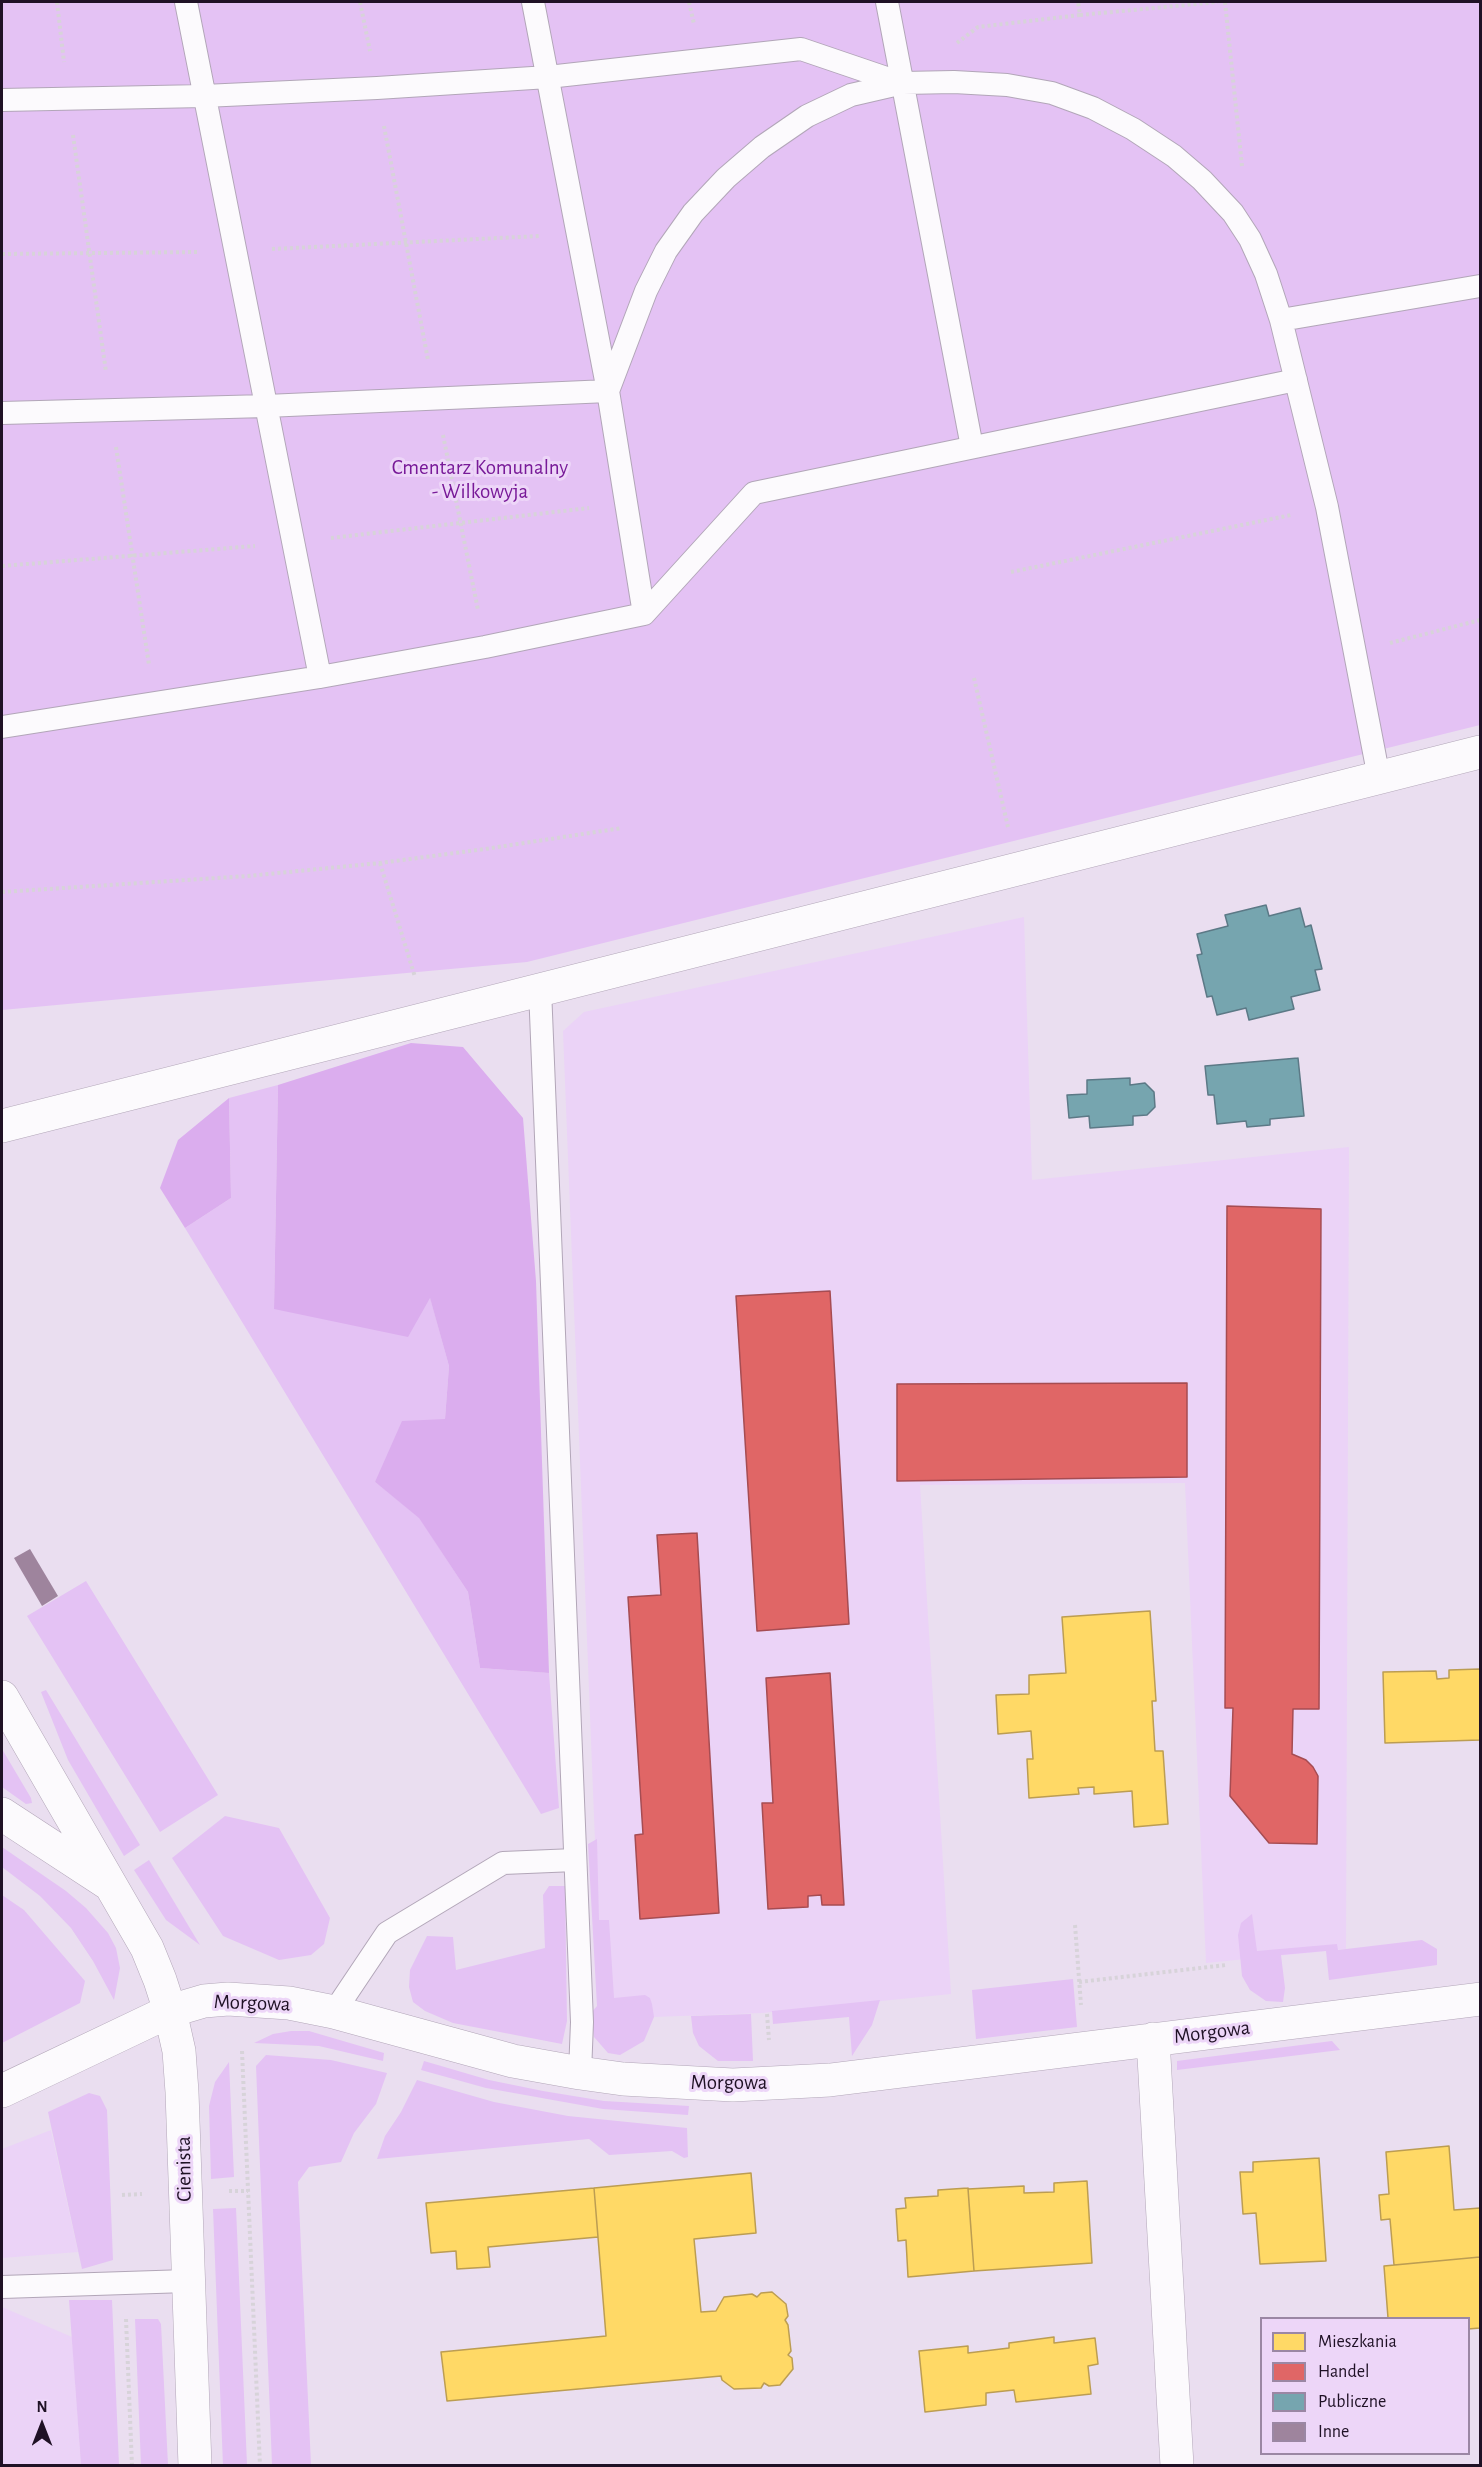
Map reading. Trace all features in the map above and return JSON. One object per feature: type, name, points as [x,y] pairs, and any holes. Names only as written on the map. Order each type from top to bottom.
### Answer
[{"type":"street","points":[[2,1126],[1480,752]]},
{"type":"street","name":"Cienista","points":[[2,1697],[147,1948],[170,2011],[179,2051],[182,2092],[195,2466]]},
{"type":"street","name":"Cienista","points":[[2,1814],[112,1887]]},
{"type":"street","name":"Morgowa","points":[[2,2091],[170,2011],[204,2001],[228,1999],[289,2003],[334,2012],[513,2061],[580,2073],[623,2079],[733,2085],[830,2080],[1480,1999]]},
{"type":"street","points":[[1153,2039],[1177,2466]]},
{"type":"lane","points":[[186,2],[320,677]]},
{"type":"lane","points":[[533,2],[608,391],[644,614]]},
{"type":"lane","points":[[888,2],[972,447]]},
{"type":"lane","points":[[2,100],[204,96],[377,88],[548,77],[701,62],[801,49],[903,83]]},
{"type":"lane","points":[[608,391],[645,291],[666,251],[693,213],[726,178],[762,147],[807,116],[851,95],[903,83],[954,82],[1007,85],[1052,93],[1093,108],[1133,129],[1174,156],[1202,180],[1233,213],[1250,239],[1266,274],[1281,320],[1327,507],[1379,777]]},
{"type":"lane","points":[[1281,320],[1480,286]]},
{"type":"lane","points":[[2,727],[320,677],[485,647],[644,614],[754,493],[1296,380]]},
{"type":"lane","points":[[2,413],[266,406],[608,391]]},
{"type":"lane","points":[[540,989],[582,2022],[580,2073]]},
{"type":"lane","points":[[334,2012],[387,1933],[503,1863],[575,1860]]},
{"type":"lane","points":[[2,2287],[187,2281]]},
{"type":"path","points":[[57,2],[89,254],[155,702]]},
{"type":"path","points":[[360,2],[377,88]]},
{"type":"path","points":[[1078,2],[1080,15]]},
{"type":"path","points":[[903,83],[978,27],[1218,2]]},
{"type":"path","points":[[1225,2],[1244,182],[1233,213]]},
{"type":"path","points":[[2,254],[236,251],[577,234]]},
{"type":"path","points":[[1011,572],[1327,507]]},
{"type":"path","points":[[1355,652],[1480,620]]},
{"type":"path","points":[[974,678],[1018,868]]},
{"type":"path","points":[[2,892],[248,876],[380,863],[622,828]]},
{"type":"path","points":[[380,863],[414,975],[421,1019]]},
{"type":"path","points":[[1075,1925],[1082,2015]]},
{"type":"path","points":[[1079,1982],[1226,1965]]},
{"type":"path","points":[[242,2051],[260,2466]]},
{"type":"path","points":[[122,2195],[145,2194]]},
{"type":"path","points":[[124,2282],[132,2466]]},
{"type":"shaded area","points":[[1024,917],[1032,1180],[1349,1147],[1346,1949],[1206,1963],[1185,1483],[920,1485],[951,1994],[762,2013],[654,2017],[601,1993],[563,1031],[584,1012]]},
{"type":"shaded area","points":[[411,1043],[463,1047],[523,1118],[536,1281],[549,1673],[480,1668],[468,1592],[419,1518],[375,1482],[402,1421],[445,1419],[449,1366],[430,1298],[408,1337],[274,1309],[278,1085]]},
{"type":"shaded area","points":[[229,1098],[231,1198],[185,1228],[160,1188],[178,1140]]},
{"type":"shaded area","points":[[51,2130],[78,2252],[2,2258],[2,2149]]},
{"type":"shaded area","points":[[2,2307],[72,2337],[81,2465],[2,2465]]},
{"type":"green space","name":"Cmentarz Komunalny - Wilkowyja","points":[[2,2],[1480,2],[1480,725],[527,962],[2,1010]]},
{"type":"green space","points":[[278,1085],[274,1309],[430,1297],[449,1366],[445,1419],[375,1482],[419,1517],[468,1592],[480,1668],[549,1673],[559,1808],[541,1814],[185,1228],[231,1198],[229,1098]]},
{"type":"green space","points":[[86,1581],[218,1795],[160,1832],[27,1616]]},
{"type":"green space","points":[[46,1690],[140,1845],[124,1856],[68,1760],[41,1692]]},
{"type":"green space","points":[[2,1749],[32,1803],[26,1804],[2,1787]]},
{"type":"green space","points":[[225,1816],[279,1828],[330,1918],[324,1944],[311,1955],[279,1960],[223,1936],[172,1858]]},
{"type":"green space","points":[[597,1839],[599,1920],[609,1920],[614,1998],[645,1995],[650,1998],[654,2017],[644,2041],[620,2055],[608,2053],[594,2037],[591,2013],[597,2006],[588,1844]]},
{"type":"green space","points":[[2,1847],[66,1891],[86,1908],[108,1933],[116,1948],[120,1968],[114,2000],[93,1961],[71,1928],[40,1896],[2,1867]]},
{"type":"green space","points":[[149,1860],[200,1945],[166,1920],[134,1870]]},
{"type":"green space","points":[[549,1886],[565,1886],[567,2021],[562,2044],[453,2023],[425,2011],[413,2002],[409,1987],[410,1970],[427,1936],[453,1937],[456,1970],[545,1948],[543,1895]]},
{"type":"green space","points":[[2,1895],[24,1910],[85,1981],[80,2003],[2,2043]]},
{"type":"green space","points":[[1252,1914],[1257,1951],[1337,1944],[1338,1950],[1422,1940],[1437,1949],[1437,1965],[1329,1980],[1326,1951],[1281,1955],[1285,1988],[1283,2002],[1266,2001],[1250,1990],[1242,1976],[1238,1935],[1241,1923]]},
{"type":"green space","points":[[1073,1979],[1077,2027],[976,2039],[972,1990]]},
{"type":"green space","points":[[880,2000],[872,2025],[852,2056],[849,2017],[773,2024],[772,2011]]},
{"type":"green space","points":[[751,2014],[753,2061],[718,2061],[699,2046],[693,2033],[691,2016]]},
{"type":"green space","points":[[309,2031],[384,2053],[383,2061],[319,2046],[254,2043],[273,2034]]},
{"type":"green space","points":[[1332,2041],[1340,2050],[1177,2070],[1177,2061]]},
{"type":"green space","points":[[266,2055],[331,2060],[387,2073],[376,2104],[354,2133],[341,2162],[309,2167],[298,2182],[311,2465],[272,2465],[256,2066]]},
{"type":"green space","points":[[424,2061],[489,2080],[543,2091],[604,2101],[689,2106],[688,2115],[603,2109],[486,2088],[421,2070]]},
{"type":"green space","points":[[229,2062],[234,2177],[211,2179],[209,2106],[215,2082]]},
{"type":"green space","points":[[417,2080],[494,2102],[568,2116],[687,2128],[688,2157],[684,2158],[672,2151],[609,2155],[589,2139],[377,2159],[385,2136],[401,2112]]},
{"type":"green space","points":[[89,2093],[100,2096],[107,2110],[113,2260],[82,2269],[48,2112]]},
{"type":"green space","points":[[236,2208],[247,2465],[223,2466],[213,2209]]},
{"type":"green space","points":[[69,2300],[112,2300],[119,2465],[81,2465]]},
{"type":"green space","points":[[135,2319],[158,2319],[161,2324],[168,2465],[141,2465]]},
{"type":"building: Mieszkania","points":[[1150,1611],[1156,1701],[1152,1701],[1155,1751],[1163,1751],[1168,1824],[1134,1827],[1132,1791],[1094,1794],[1094,1787],[1078,1788],[1079,1794],[1029,1798],[1027,1759],[1033,1759],[1031,1731],[998,1734],[996,1695],[1029,1694],[1029,1675],[1066,1673],[1062,1617]]},
{"type":"building: Mieszkania","points":[[1480,1669],[1480,1740],[1385,1743],[1383,1672],[1436,1671],[1437,1679],[1449,1678],[1449,1670]]},
{"type":"building: Mieszkania","points":[[1449,2146],[1454,2210],[1480,2208],[1480,2257],[1394,2265],[1390,2219],[1381,2220],[1379,2195],[1389,2194],[1386,2152]]},
{"type":"building: Mieszkania","points":[[1319,2158],[1326,2261],[1260,2264],[1256,2213],[1243,2214],[1240,2172],[1253,2172],[1253,2162]]},
{"type":"building: Mieszkania","points":[[751,2173],[756,2233],[694,2239],[701,2312],[716,2311],[724,2297],[752,2294],[757,2297],[761,2293],[772,2292],[786,2304],[788,2316],[785,2320],[788,2325],[791,2351],[788,2355],[792,2358],[793,2369],[780,2385],[769,2386],[764,2383],[761,2388],[734,2389],[722,2380],[721,2376],[447,2401],[441,2352],[606,2336],[594,2188]]},
{"type":"building: Mieszkania","points":[[1087,2181],[1092,2263],[974,2271],[968,2189],[1024,2186],[1024,2193],[1054,2192],[1054,2183]]},
{"type":"building: Mieszkania","points":[[594,2188],[598,2237],[488,2247],[490,2267],[457,2269],[456,2251],[431,2253],[426,2203]]},
{"type":"building: Mieszkania","points":[[968,2188],[974,2271],[908,2277],[906,2240],[898,2241],[896,2209],[906,2208],[905,2198],[938,2196],[938,2190]]},
{"type":"building: Mieszkania","points":[[1480,2257],[1480,2328],[1470,2329],[1470,2317],[1388,2317],[1384,2266]]},
{"type":"building: Mieszkania","points":[[1054,2337],[1054,2343],[1095,2338],[1098,2364],[1088,2366],[1091,2394],[1016,2402],[1014,2390],[986,2393],[986,2405],[925,2412],[919,2351],[968,2346],[968,2353],[1009,2348],[1009,2343]]},
{"type":"building: Handel","points":[[1227,1206],[1321,1209],[1319,1709],[1293,1709],[1292,1754],[1306,1760],[1318,1776],[1317,1844],[1269,1843],[1230,1796],[1233,1708],[1225,1708]]},
{"type":"building: Handel","points":[[830,1291],[849,1624],[757,1631],[736,1296]]},
{"type":"building: Handel","points":[[1187,1383],[1187,1477],[897,1481],[897,1384]]},
{"type":"building: Handel","points":[[697,1533],[719,1913],[640,1919],[635,1835],[643,1834],[628,1597],[661,1595],[657,1535]]},
{"type":"building: Handel","points":[[830,1673],[844,1905],[822,1905],[821,1895],[808,1896],[808,1907],[768,1909],[762,1803],[773,1803],[766,1678]]},
{"type":"building: Publiczne","points":[[1266,905],[1269,916],[1300,908],[1305,927],[1311,925],[1322,969],[1315,970],[1320,990],[1291,997],[1294,1009],[1249,1020],[1246,1008],[1217,1015],[1212,996],[1207,997],[1197,955],[1202,954],[1197,934],[1228,926],[1225,915]]},
{"type":"building: Publiczne","points":[[1298,1058],[1304,1116],[1270,1119],[1270,1125],[1247,1127],[1246,1121],[1217,1124],[1214,1095],[1208,1095],[1205,1066]]},
{"type":"building: Publiczne","points":[[1130,1078],[1130,1085],[1145,1083],[1154,1092],[1155,1107],[1147,1115],[1133,1116],[1133,1125],[1090,1128],[1089,1116],[1069,1118],[1067,1095],[1087,1094],[1087,1080]]},
{"type":"building: Inne","points":[[30,1549],[58,1596],[42,1606],[14,1558]]}]
